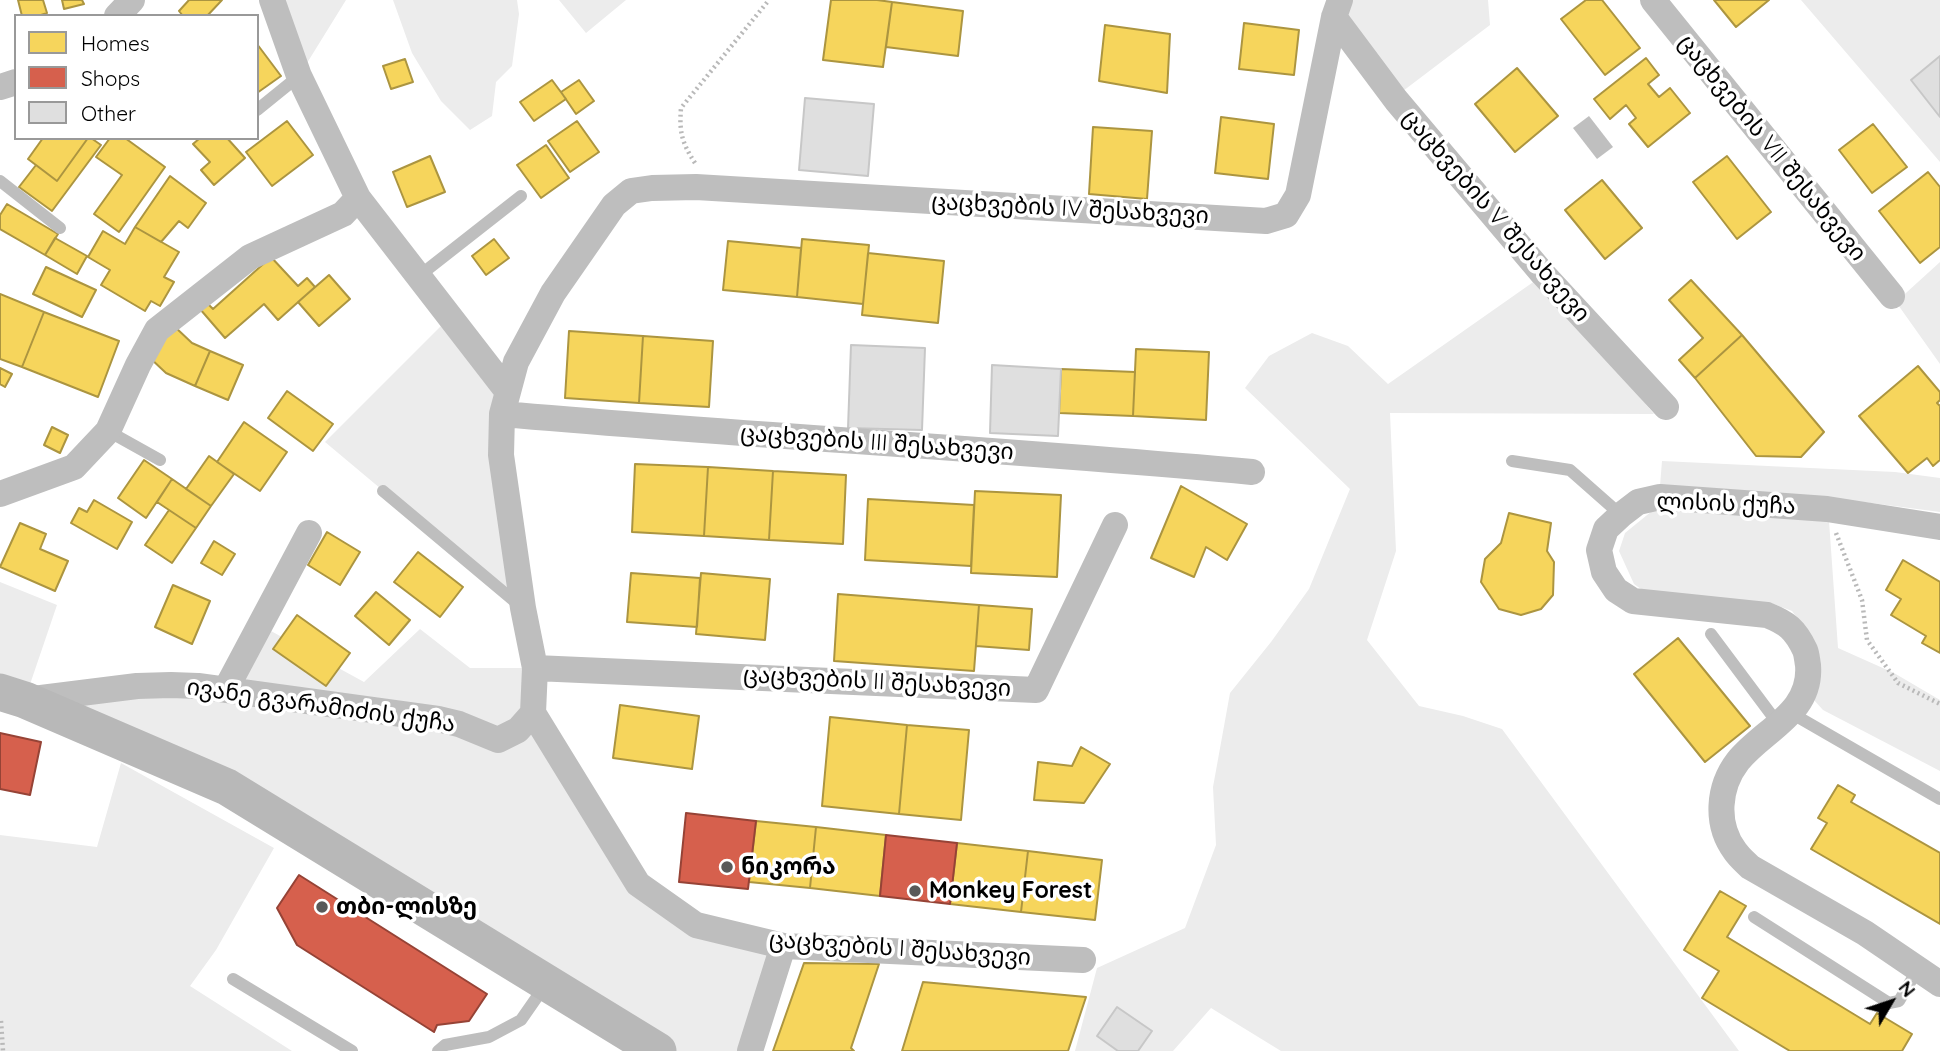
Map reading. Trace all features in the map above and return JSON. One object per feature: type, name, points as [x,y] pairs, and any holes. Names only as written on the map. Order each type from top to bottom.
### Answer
[{"type":"main road","points":[[12,696],[227,787],[658,1051]]},
{"type":"street","points":[[119,14],[132,0]]},
{"type":"street","points":[[272,0],[299,76],[358,198],[419,276],[505,403],[501,454],[523,608],[535,668],[533,713]]},
{"type":"street","name":"ცაცხვების VII შესახვევი","points":[[1653,0],[1892,296]]},
{"type":"street","name":"ცაცხვების IV შესახვევი","points":[[505,403],[516,362],[553,293],[614,205],[631,191],[652,188],[727,188],[1266,220],[1286,215],[1298,195],[1337,9]]},
{"type":"street","name":"ცაცხვების V შესახვევი","points":[[1337,9],[1396,100],[1535,264],[1667,407]]},
{"type":"street","points":[[0,494],[74,467],[108,431],[157,330],[250,257],[343,214],[358,198]]},
{"type":"street","name":"ცაცხვების III შესახვევი","points":[[505,403],[657,427],[1252,472]]},
{"type":"street","name":"ლისის ქუჩა","points":[[1935,529],[1827,509],[1660,497],[1638,502],[1621,515],[1606,529],[1600,550],[1604,572],[1616,590],[1633,601],[1767,615],[1786,622],[1798,636],[1807,654],[1809,679],[1802,697],[1785,719],[1762,737],[1737,763],[1725,786],[1720,810],[1725,833],[1735,852],[1750,867],[1864,933],[1940,984]]},
{"type":"street","name":"ცაცხვების II შესახვევი","points":[[535,668],[1036,690],[1115,525]]},
{"type":"street","points":[[226,690],[309,533]]},
{"type":"street","name":"ივანე გვარამიძის ქუჩა","points":[[12,696],[184,685],[438,719],[459,724],[498,740],[519,730],[533,713]]},
{"type":"street","name":"ცაცხვების I შესახვევი","points":[[533,713],[638,884],[696,925],[783,946],[1083,960]]},
{"type":"street","points":[[750,1051],[783,946]]},
{"type":"lane","points":[[259,108],[299,76]]},
{"type":"lane","points":[[0,181],[60,228]]},
{"type":"lane","points":[[419,276],[521,196]]},
{"type":"lane","points":[[108,431],[160,460]]},
{"type":"lane","points":[[1512,461],[1570,470],[1621,515]]},
{"type":"lane","points":[[383,491],[523,608]]},
{"type":"lane","points":[[1711,634],[1785,719],[1940,799]]},
{"type":"lane","points":[[1754,917],[1889,1003],[1899,1001],[1918,969]]},
{"type":"lane","points":[[233,979],[352,1051]]},
{"type":"lane","points":[[439,1051],[445,1045],[489,1037],[521,1020],[547,984]]},
{"type":"path","points":[[727,188],[698,169],[685,148],[679,129],[681,108],[769,0]]},
{"type":"path","points":[[1827,509],[1862,600],[1867,639],[1898,683],[1940,704]]},
{"type":"path","points":[[1,1021],[3,1051]]},
{"type":"shaded area","points":[[272,0],[346,0],[299,76]]},
{"type":"shaded area","points":[[393,0],[517,0],[519,14],[512,66],[496,82],[492,116],[470,130],[441,101],[412,53]]},
{"type":"shaded area","points":[[559,0],[626,0],[586,33]]},
{"type":"shaded area","points":[[1340,0],[1488,0],[1490,25],[1399,94],[1334,17]]},
{"type":"shaded area","points":[[1801,0],[1940,0],[1940,162]]},
{"type":"shaded area","points":[[1589,116],[1613,147],[1597,159],[1573,128]]},
{"type":"shaded area","points":[[1940,262],[1940,364],[1896,302]]},
{"type":"shaded area","points":[[1539,278],[1654,414],[1390,413],[1396,551],[1367,640],[1419,706],[1463,716],[1502,729],[1739,1051],[1281,1051],[1211,1008],[1173,1051],[1075,1051],[1097,968],[1185,928],[1216,845],[1213,787],[1230,693],[1309,589],[1350,489],[1245,388],[1269,356],[1312,333],[1348,346],[1388,384]]},
{"type":"shaded area","points":[[450,317],[508,392],[523,608],[325,442]]},
{"type":"shaded area","points":[[1662,461],[1895,472],[1940,478],[1940,512],[1833,498],[1660,486]]},
{"type":"shaded area","points":[[1671,507],[1829,521],[1838,648],[1894,673],[1940,700],[1940,771],[1823,710],[1813,699],[1807,632],[1792,611],[1771,603],[1648,594],[1634,584],[1619,551],[1625,533],[1652,511]]},
{"type":"shaded area","points":[[0,582],[57,605],[25,699],[226,689],[260,625],[364,682],[420,629],[470,668],[535,668],[533,713],[638,884],[696,925],[783,946],[750,1051],[658,1051],[227,787],[0,692]]},
{"type":"shaded area","points":[[121,763],[274,848],[216,950],[190,986],[292,1051],[0,1051],[0,835],[97,847]]},
{"type":"building: Homes","points":[[18,0],[43,0],[47,13],[22,14]]},
{"type":"building: Homes","points":[[62,0],[82,0],[84,4],[64,9]]},
{"type":"building: Homes","points":[[189,0],[222,0],[209,14],[181,14],[179,11]]},
{"type":"building: Homes","points":[[831,0],[892,2],[883,67],[823,60]]},
{"type":"building: Homes","points":[[1586,0],[1602,0],[1640,48],[1605,75],[1561,19]]},
{"type":"building: Homes","points":[[1714,0],[1769,0],[1736,27]]},
{"type":"building: Homes","points":[[892,2],[963,11],[958,56],[886,47]]},
{"type":"building: Homes","points":[[1244,23],[1299,30],[1294,75],[1239,69]]},
{"type":"building: Homes","points":[[1105,25],[1170,34],[1167,93],[1099,81]]},
{"type":"building: Homes","points":[[259,47],[281,76],[259,92]]},
{"type":"building: Homes","points":[[1646,58],[1659,75],[1648,84],[1659,97],[1670,88],[1690,113],[1648,147],[1629,124],[1636,118],[1626,105],[1610,119],[1594,99]]},
{"type":"building: Homes","points":[[405,59],[413,82],[391,89],[383,66]]},
{"type":"building: Homes","points":[[1517,68],[1558,116],[1515,152],[1475,104]]},
{"type":"building: Homes","points":[[552,80],[566,99],[534,121],[520,102]]},
{"type":"building: Homes","points":[[579,80],[594,101],[576,114],[561,92]]},
{"type":"building: Homes","points":[[1221,117],[1274,124],[1268,179],[1215,173]]},
{"type":"building: Homes","points":[[287,121],[313,155],[272,186],[246,152]]},
{"type":"building: Homes","points":[[577,121],[599,152],[570,172],[548,141]]},
{"type":"building: Homes","points":[[1873,124],[1907,167],[1872,193],[1839,150]]},
{"type":"building: Homes","points":[[1093,127],[1152,131],[1147,199],[1089,194]]},
{"type":"building: Homes","points":[[42,140],[87,140],[57,181],[28,159]]},
{"type":"building: Homes","points":[[87,140],[94,140],[101,145],[52,211],[19,187],[36,165],[57,181]]},
{"type":"building: Homes","points":[[109,140],[128,140],[165,167],[119,232],[94,214],[122,175],[96,157]]},
{"type":"building: Homes","points":[[198,140],[229,140],[245,158],[214,185],[201,170],[210,162],[193,144]]},
{"type":"building: Homes","points":[[546,145],[569,178],[541,198],[517,165]]},
{"type":"building: Homes","points":[[430,156],[445,192],[407,207],[393,172]]},
{"type":"building: Homes","points":[[1727,156],[1771,212],[1737,239],[1693,182]]},
{"type":"building: Homes","points":[[1928,172],[1940,187],[1940,247],[1920,263],[1879,211]]},
{"type":"building: Homes","points":[[170,176],[206,203],[188,228],[179,221],[161,242],[135,227]]},
{"type":"building: Homes","points":[[1602,180],[1642,228],[1605,259],[1565,210]]},
{"type":"building: Homes","points":[[7,204],[58,234],[45,255],[0,229],[0,215]]},
{"type":"building: Homes","points":[[135,227],[179,252],[164,277],[174,282],[160,306],[151,301],[145,311],[101,285],[110,270],[88,257],[103,231],[125,244]]},
{"type":"building: Homes","points":[[55,238],[87,256],[77,274],[45,255]]},
{"type":"building: Homes","points":[[494,239],[509,258],[486,275],[472,256]]},
{"type":"building: Homes","points":[[802,239],[869,245],[863,304],[797,297]]},
{"type":"building: Homes","points":[[728,241],[801,248],[797,297],[723,290]]},
{"type":"building: Homes","points":[[868,253],[944,261],[938,323],[862,315]]},
{"type":"building: Homes","points":[[271,257],[298,286],[307,278],[315,287],[278,320],[264,304],[225,338],[200,309],[207,303],[213,309]]},
{"type":"building: Homes","points":[[46,267],[96,290],[82,317],[33,294]]},
{"type":"building: Homes","points":[[329,275],[350,299],[319,326],[298,302]]},
{"type":"building: Homes","points":[[1691,280],[1742,335],[1695,378],[1679,360],[1703,338],[1669,300]]},
{"type":"building: Homes","points":[[0,294],[44,312],[22,367],[0,359]]},
{"type":"building: Homes","points":[[44,312],[119,341],[98,397],[22,367]]},
{"type":"building: Homes","points":[[175,327],[192,343],[210,351],[195,386],[166,373],[149,357]]},
{"type":"building: Homes","points":[[569,331],[643,336],[639,403],[565,398]]},
{"type":"building: Homes","points":[[1742,335],[1824,432],[1801,457],[1756,456],[1695,378]]},
{"type":"building: Homes","points":[[643,336],[713,341],[709,407],[639,403]]},
{"type":"building: Homes","points":[[1136,349],[1209,352],[1206,420],[1133,416]]},
{"type":"building: Homes","points":[[210,351],[243,365],[228,400],[195,386]]},
{"type":"building: Homes","points":[[1918,366],[1940,392],[1940,400],[1937,403],[1940,406],[1940,460],[1933,466],[1927,458],[1908,473],[1859,416]]},
{"type":"building: Homes","points":[[0,368],[12,374],[5,387],[0,384]]},
{"type":"building: Homes","points":[[1061,369],[1135,372],[1133,416],[1059,413]]},
{"type":"building: Homes","points":[[287,391],[333,424],[313,451],[268,418]]},
{"type":"building: Homes","points":[[244,422],[287,452],[260,491],[217,462]]},
{"type":"building: Homes","points":[[52,427],[68,435],[60,453],[44,445]]},
{"type":"building: Homes","points":[[209,456],[234,474],[211,506],[186,489]]},
{"type":"building: Homes","points":[[144,460],[172,479],[146,518],[118,498]]},
{"type":"building: Homes","points":[[635,464],[708,467],[704,536],[632,532]]},
{"type":"building: Homes","points":[[708,467],[773,471],[769,540],[704,536]]},
{"type":"building: Homes","points":[[773,471],[846,475],[843,544],[769,540]]},
{"type":"building: Homes","points":[[172,479],[211,506],[196,528],[157,502]]},
{"type":"building: Homes","points":[[1181,486],[1247,524],[1227,560],[1206,547],[1194,577],[1151,558]]},
{"type":"building: Homes","points":[[975,491],[1061,495],[1057,577],[971,573]]},
{"type":"building: Homes","points":[[868,499],[974,505],[971,566],[865,560]]},
{"type":"building: Homes","points":[[94,500],[132,522],[117,549],[71,523],[79,508],[87,512]]},
{"type":"building: Homes","points":[[169,510],[196,528],[172,563],[145,545]]},
{"type":"building: Homes","points":[[1509,513],[1551,523],[1547,551],[1554,562],[1553,595],[1541,609],[1521,615],[1499,609],[1481,582],[1485,559],[1501,543]]},
{"type":"building: Homes","points":[[20,523],[46,534],[40,549],[68,561],[55,591],[0,567]]},
{"type":"building: Homes","points":[[327,532],[360,552],[340,585],[308,565]]},
{"type":"building: Homes","points":[[214,541],[235,554],[222,575],[201,563]]},
{"type":"building: Homes","points":[[418,552],[463,587],[440,617],[394,582]]},
{"type":"building: Homes","points":[[1903,560],[1940,582],[1940,653],[1922,643],[1926,636],[1891,615],[1901,599],[1886,590]]},
{"type":"building: Homes","points":[[631,573],[700,578],[697,627],[627,622]]},
{"type":"building: Homes","points":[[701,573],[770,579],[765,640],[696,634]]},
{"type":"building: Homes","points":[[173,585],[210,601],[192,644],[155,627]]},
{"type":"building: Homes","points":[[376,592],[410,620],[389,645],[355,616]]},
{"type":"building: Homes","points":[[838,594],[979,605],[974,671],[834,661]]},
{"type":"building: Homes","points":[[979,605],[1032,609],[1029,650],[976,646]]},
{"type":"building: Homes","points":[[297,615],[350,653],[326,686],[273,649]]},
{"type":"building: Homes","points":[[1678,638],[1750,726],[1705,762],[1634,674]]},
{"type":"building: Homes","points":[[620,705],[699,716],[692,769],[613,758]]},
{"type":"building: Homes","points":[[830,717],[907,725],[899,814],[822,806]]},
{"type":"building: Homes","points":[[907,725],[969,730],[961,820],[899,814]]},
{"type":"building: Homes","points":[[1081,747],[1110,764],[1084,803],[1034,800],[1038,762],[1072,766]]},
{"type":"building: Homes","points":[[1838,785],[1855,795],[1851,802],[1940,853],[1940,924],[1811,849],[1827,823],[1818,818]]},
{"type":"building: Homes","points":[[756,821],[816,827],[810,888],[749,882]]},
{"type":"building: Homes","points":[[816,827],[886,835],[880,896],[810,888]]},
{"type":"building: Homes","points":[[957,843],[1028,851],[1021,912],[950,904]]},
{"type":"building: Homes","points":[[1028,851],[1102,860],[1095,920],[1021,912]]},
{"type":"building: Homes","points":[[1720,891],[1746,906],[1727,937],[1870,1024],[1877,1013],[1912,1034],[1902,1051],[1790,1051],[1702,998],[1719,971],[1684,950]]},
{"type":"building: Homes","points":[[804,963],[879,964],[851,1048],[854,1051],[773,1051]]},
{"type":"building: Homes","points":[[923,982],[1086,997],[1068,1051],[902,1051]]},
{"type":"building: Shops","points":[[0,733],[41,742],[30,795],[0,789]]},
{"type":"building: Shops","points":[[686,813],[756,821],[748,889],[679,882]]},
{"type":"building: Shops","points":[[886,835],[957,843],[950,904],[880,896]]},
{"type":"building: Shops","points":[[299,875],[487,994],[469,1021],[437,1025],[434,1032],[297,945],[277,908]]},
{"type":"building: Other","points":[[1940,56],[1940,117],[1911,80]]},
{"type":"building: Other","points":[[805,98],[874,104],[868,176],[799,170]]},
{"type":"building: Other","points":[[851,345],[925,348],[922,430],[848,428]]},
{"type":"building: Other","points":[[992,365],[1061,369],[1058,436],[990,433]]},
{"type":"building: Other","points":[[1117,1007],[1152,1031],[1138,1051],[1118,1051],[1097,1036]]},
{"type":"place","name":"ნიკორა","points":[[727,867]]},
{"type":"place","name":"Monkey Forest","points":[[915,891]]},
{"type":"place","name":"თბი-ლისზე","points":[[322,907]]}]
